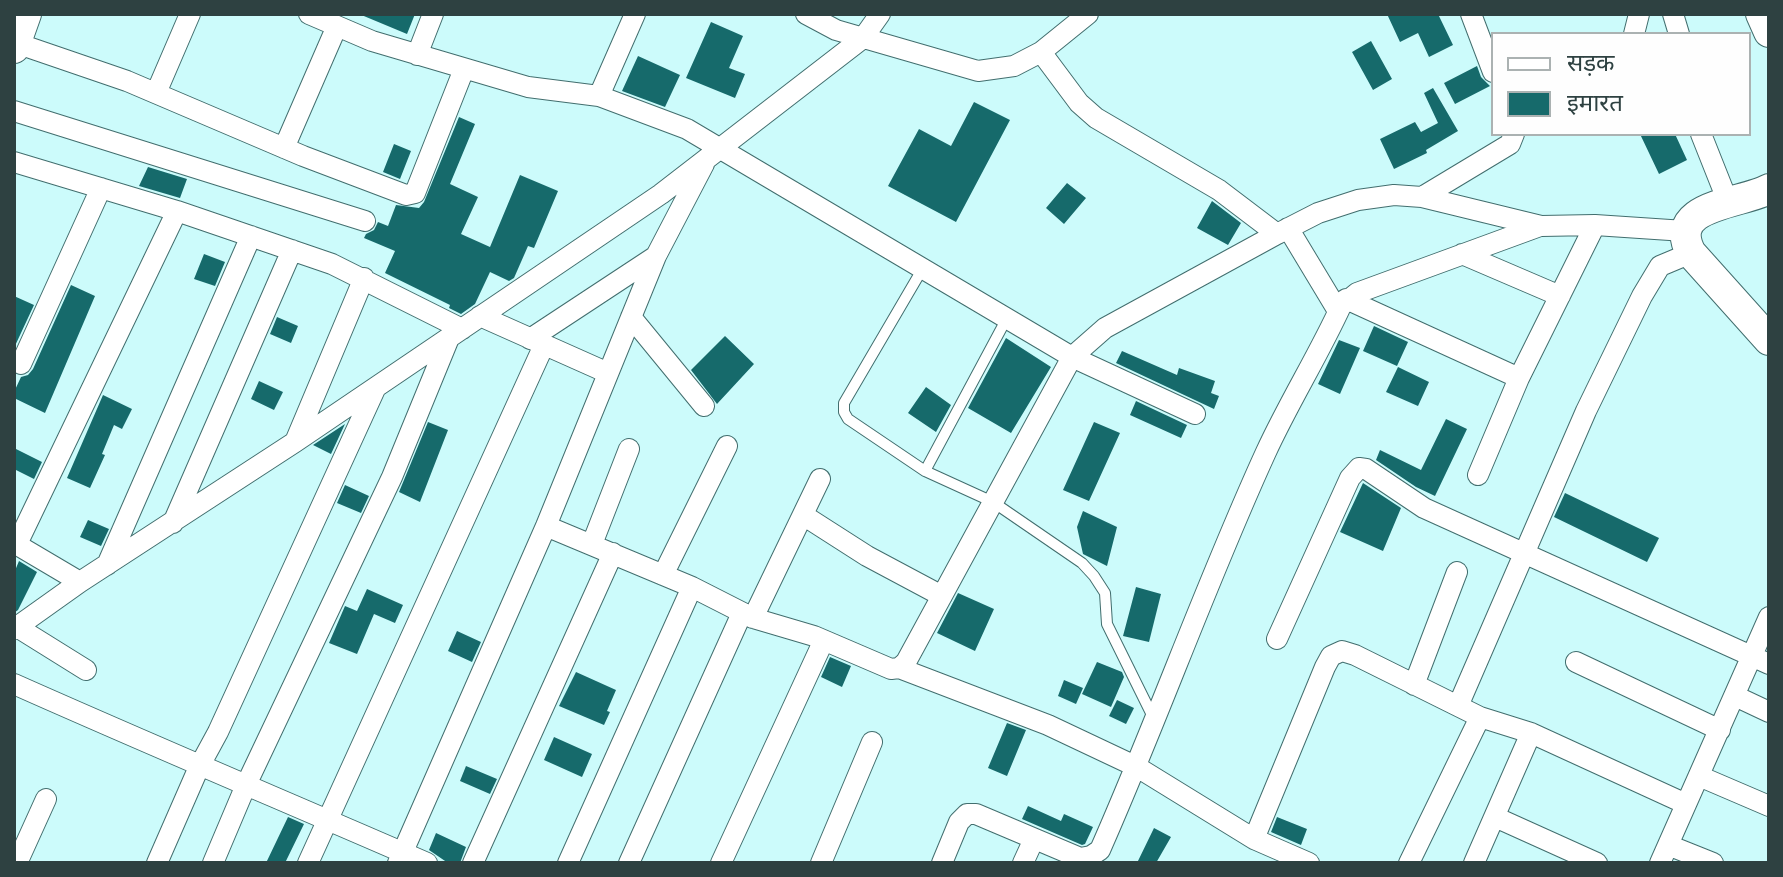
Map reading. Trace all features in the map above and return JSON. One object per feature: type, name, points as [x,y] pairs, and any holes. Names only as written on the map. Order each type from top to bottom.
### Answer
[{"type":"street","points":[[26,14],[15,45],[156,93],[284,148],[411,195],[415,193],[464,69]]},
{"type":"street","points":[[309,14],[372,41],[417,55],[528,87],[599,96],[687,129],[713,153],[923,268],[1072,357],[1195,414]]},
{"type":"street","points":[[417,55],[433,14]]},
{"type":"street","points":[[599,96],[635,14]]},
{"type":"street","points":[[806,14],[829,28],[978,71],[1014,66],[1041,52],[1088,14]]},
{"type":"street","points":[[86,670],[15,628],[661,194],[863,38],[880,14]]},
{"type":"street","points":[[1471,14],[1491,67]]},
{"type":"street","points":[[1761,14],[1769,32]]},
{"type":"street","points":[[156,93],[183,16]]},
{"type":"street","points":[[284,148],[337,26]]},
{"type":"street","points":[[1041,52],[1079,103],[1096,118],[1283,231],[1342,305],[1519,378]]},
{"type":"street","points":[[14,111],[365,221]]},
{"type":"street","points":[[1422,197],[1510,144],[1515,136]]},
{"type":"street","points":[[1702,136],[1728,202]]},
{"type":"street","points":[[400,858],[546,526],[656,256],[713,153]]},
{"type":"street","points":[[14,162],[177,211],[364,278],[455,334]]},
{"type":"street","points":[[21,364],[101,188]]},
{"type":"street","points":[[1458,706],[1586,411],[1651,278],[1688,242],[1690,220],[1698,212],[1757,196],[1769,189]]},
{"type":"street","points":[[899,668],[906,662],[1072,357],[1105,328],[1318,213],[1358,200],[1394,195],[1422,197],[1541,226],[1595,225],[1688,242],[1769,340]]},
{"type":"street","points":[[80,582],[15,544],[177,211]]},
{"type":"street","points":[[1478,475],[1519,378],[1595,225]]},
{"type":"street","points":[[942,863],[959,822],[967,814],[976,814],[1080,858],[1100,850],[1137,767],[1153,717],[1267,451],[1342,305],[1368,289],[1541,226]]},
{"type":"street","points":[[107,565],[251,236]]},
{"type":"street","points":[[173,523],[292,250]]},
{"type":"street","points":[[1462,254],[1560,296]]},
{"type":"street","points":[[308,863],[537,342],[656,256]]},
{"type":"street","points":[[295,442],[364,278]]},
{"type":"street","points":[[480,316],[608,373]]},
{"type":"street","points":[[631,317],[704,406]]},
{"type":"street","points":[[213,863],[246,785],[392,477],[455,334]]},
{"type":"street","points":[[157,863],[377,386]]},
{"type":"street","points":[[663,575],[727,446]]},
{"type":"street","points":[[592,544],[629,449]]},
{"type":"street","points":[[1277,639],[1350,478],[1359,468],[1366,469],[1424,508],[1761,660]]},
{"type":"street","points":[[629,863],[747,616],[820,479]]},
{"type":"street","points":[[803,515],[867,556],[942,596]]},
{"type":"street","points":[[546,526],[692,587],[747,616],[814,636],[891,669],[899,668],[1048,725],[1137,767],[1254,839],[1309,863]]},
{"type":"street","points":[[473,863],[613,553]]},
{"type":"street","points":[[1414,685],[1457,572]]},
{"type":"street","points":[[568,863],[692,587]]},
{"type":"street","points":[[1713,863],[1664,854],[1735,696],[1761,660],[1769,617]]},
{"type":"street","points":[[721,863],[823,642]]},
{"type":"street","points":[[1254,839],[1331,656],[1342,651],[1480,717],[1531,733],[1686,804]]},
{"type":"street","points":[[1576,662],[1720,730]]},
{"type":"street","points":[[14,684],[199,767],[327,818],[400,858],[427,863]]},
{"type":"street","points":[[1735,696],[1769,712]]},
{"type":"street","points":[[1409,863],[1480,717]]},
{"type":"street","points":[[1474,863],[1531,733]]},
{"type":"street","points":[[821,863],[872,742]]},
{"type":"street","points":[[1699,776],[1769,806]]},
{"type":"street","points":[[17,863],[46,799]]},
{"type":"street","points":[[1495,817],[1597,863]]},
{"type":"street","points":[[1023,863],[1034,839]]},
{"type":"lane","points":[[923,268],[844,403],[844,412],[848,419],[925,471],[993,502],[1082,563],[1105,593],[1107,624],[1153,717]]},
{"type":"lane","points":[[925,471],[1007,318]]},
{"type":"building","points":[[359,14],[415,14],[407,34]]},
{"type":"building","points":[[1387,14],[1438,14],[1453,45],[1429,57],[1418,33],[1400,42]]},
{"type":"building","points":[[711,22],[743,36],[729,68],[745,74],[735,98],[686,78]]},
{"type":"building","points":[[1371,41],[1392,79],[1373,90],[1352,52]]},
{"type":"building","points":[[638,56],[680,75],[665,107],[622,91]]},
{"type":"building","points":[[1477,66],[1481,77],[1490,86],[1455,104],[1444,83]]},
{"type":"building","points":[[1433,88],[1458,131],[1426,150],[1427,153],[1394,169],[1380,139],[1415,122],[1421,132],[1438,123],[1424,93]]},
{"type":"building","points":[[974,102],[1010,120],[956,222],[888,186],[919,129],[951,146]]},
{"type":"building","points":[[459,117],[475,124],[450,184],[478,197],[461,234],[490,247],[520,175],[558,191],[534,248],[528,246],[514,278],[509,281],[490,272],[475,304],[461,314],[449,308],[450,305],[385,273],[395,251],[364,238],[378,222],[388,226],[396,205],[419,208],[424,202]]},
{"type":"building","points":[[1641,136],[1676,136],[1687,160],[1659,174]]},
{"type":"building","points":[[394,144],[411,151],[400,179],[383,172]]},
{"type":"building","points":[[148,167],[187,179],[180,198],[139,186]]},
{"type":"building","points":[[1067,183],[1086,198],[1064,224],[1046,208]]},
{"type":"building","points":[[1212,201],[1241,223],[1228,245],[1197,228]]},
{"type":"building","points":[[204,254],[225,262],[215,286],[194,279]]},
{"type":"building","points":[[71,285],[95,296],[45,413],[14,398],[14,392],[21,377],[33,369]]},
{"type":"building","points":[[14,296],[34,305],[14,348]]},
{"type":"building","points":[[277,317],[298,326],[291,343],[270,334]]},
{"type":"building","points":[[1374,326],[1408,342],[1397,366],[1363,351]]},
{"type":"building","points":[[725,336],[754,364],[717,404],[691,370]]},
{"type":"building","points":[[1006,338],[1051,367],[1011,433],[968,408]]},
{"type":"building","points":[[1339,340],[1360,348],[1340,394],[1318,384]]},
{"type":"building","points":[[1122,351],[1177,375],[1179,368],[1215,381],[1211,393],[1219,396],[1214,409],[1116,363]]},
{"type":"building","points":[[1398,367],[1429,382],[1418,406],[1386,392]]},
{"type":"building","points":[[259,381],[283,392],[274,410],[251,399]]},
{"type":"building","points":[[926,387],[951,405],[936,432],[908,413]]},
{"type":"building","points":[[103,395],[132,409],[122,429],[114,425],[90,488],[67,478]]},
{"type":"building","points":[[1136,401],[1187,425],[1181,438],[1130,415]]},
{"type":"building","points":[[1446,419],[1467,429],[1435,496],[1376,460],[1380,450],[1421,470]]},
{"type":"building","points":[[428,422],[448,430],[420,502],[399,492]]},
{"type":"building","points":[[1094,422],[1120,433],[1089,501],[1063,490]]},
{"type":"building","points":[[345,424],[331,454],[313,445]]},
{"type":"building","points":[[14,448],[42,462],[34,479],[14,469]]},
{"type":"building","points":[[1363,483],[1401,508],[1383,551],[1340,532]]},
{"type":"building","points":[[345,485],[369,496],[361,513],[337,503]]},
{"type":"building","points":[[1565,493],[1659,538],[1647,562],[1554,517]]},
{"type":"building","points":[[1083,511],[1117,527],[1107,566],[1083,554],[1077,527]]},
{"type":"building","points":[[88,520],[109,529],[101,546],[80,537]]},
{"type":"building","points":[[19,561],[37,572],[14,613],[14,573]]},
{"type":"building","points":[[1136,587],[1161,594],[1149,642],[1123,636]]},
{"type":"building","points":[[367,589],[403,605],[395,623],[374,614],[357,654],[329,643],[345,606],[357,611]]},
{"type":"building","points":[[958,593],[994,609],[975,651],[937,633]]},
{"type":"building","points":[[457,631],[481,642],[472,662],[448,651]]},
{"type":"building","points":[[830,657],[851,666],[842,687],[821,677]]},
{"type":"building","points":[[1097,662],[1122,672],[1124,677],[1111,707],[1082,694]]},
{"type":"building","points":[[576,672],[616,690],[604,725],[559,706]]},
{"type":"building","points":[[1064,680],[1083,688],[1076,704],[1058,696]]},
{"type":"building","points":[[1117,700],[1134,708],[1126,724],[1109,716]]},
{"type":"building","points":[[1007,723],[1026,730],[1007,776],[988,768]]},
{"type":"building","points":[[554,737],[592,754],[582,777],[544,760]]},
{"type":"building","points":[[466,766],[497,779],[490,794],[460,781]]},
{"type":"building","points":[[1028,806],[1061,821],[1064,814],[1093,827],[1085,844],[1022,819]]},
{"type":"building","points":[[288,817],[304,824],[285,863],[266,863]]},
{"type":"building","points":[[1277,817],[1307,829],[1301,845],[1271,832]]},
{"type":"building","points":[[1154,828],[1171,837],[1156,863],[1137,863]]},
{"type":"building","points":[[436,833],[466,847],[460,863],[448,863],[429,850]]}]
